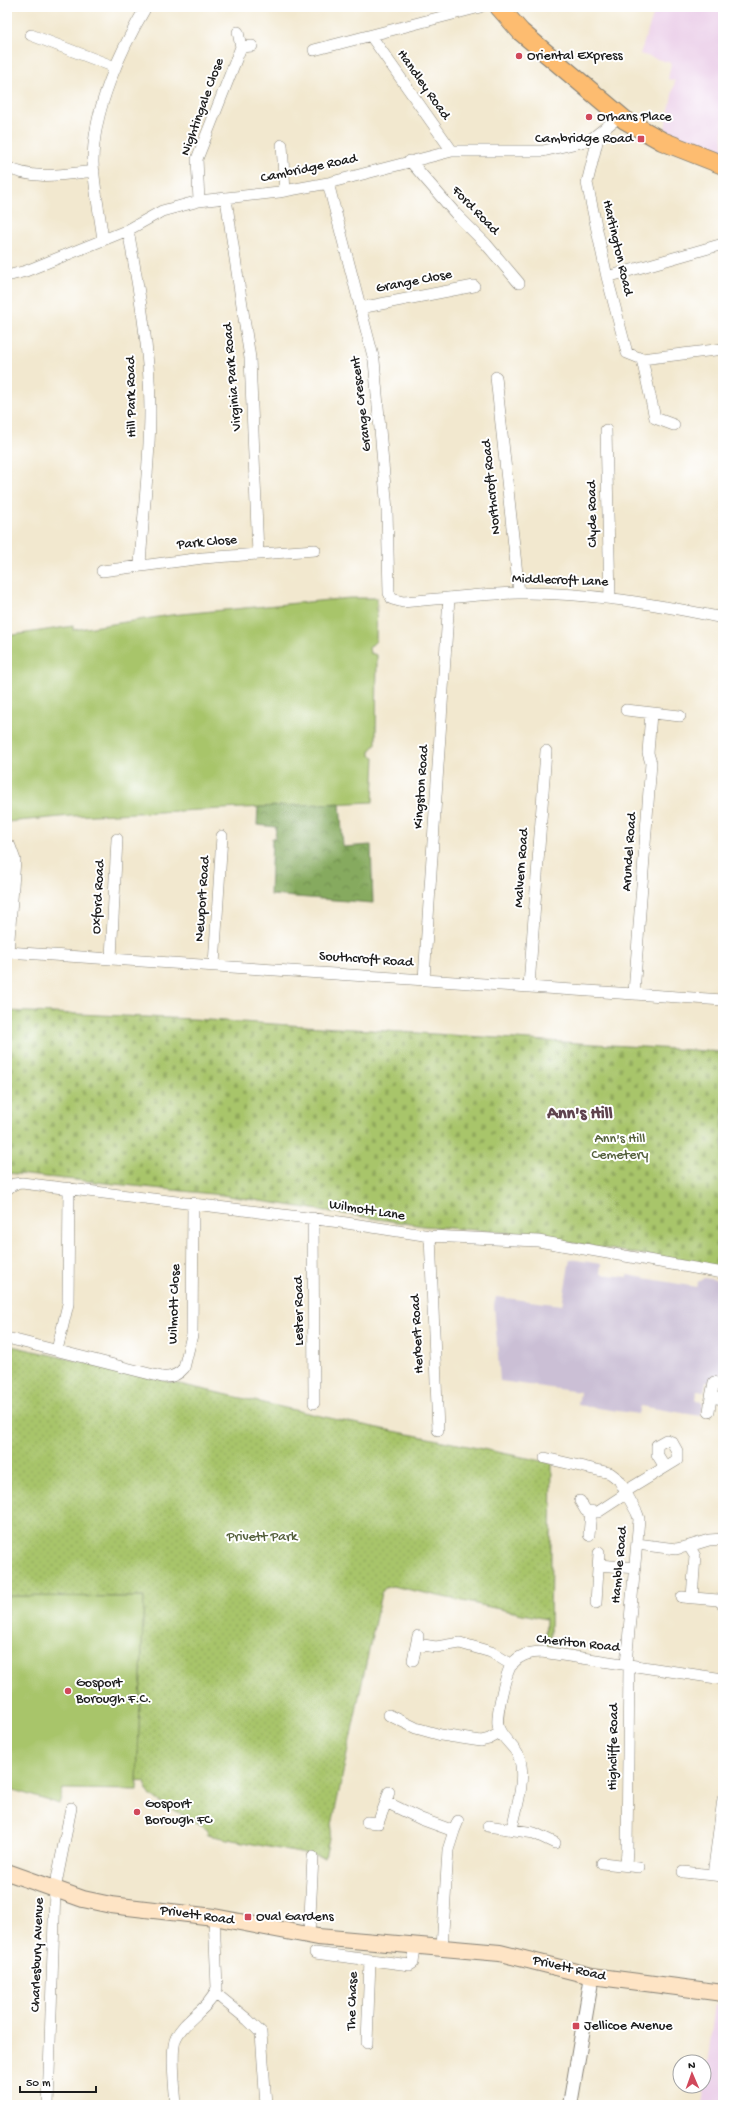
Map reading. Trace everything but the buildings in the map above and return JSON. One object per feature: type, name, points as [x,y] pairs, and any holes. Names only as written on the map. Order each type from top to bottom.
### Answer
[{"type":"main road","points":[[499,7],[521,32],[620,116],[662,141],[723,165]]},
{"type":"main road","name":"Privett Road","points":[[7,1872],[83,1899],[111,1905],[214,1917],[309,1935],[415,1947],[500,1953],[592,1976],[723,1993]]},
{"type":"street","points":[[103,240],[94,171],[94,155],[98,127],[115,67],[130,34],[146,7]]},
{"type":"street","points":[[314,50],[480,7]]},
{"type":"street","name":"Nightingale Close","points":[[199,201],[197,159],[247,47],[238,32]]},
{"type":"street","points":[[30,35],[115,67]]},
{"type":"street","name":"Handley Road","points":[[371,36],[452,151]]},
{"type":"street","name":"Cambridge Road","points":[[7,276],[128,230],[162,212],[199,201],[285,191],[328,183],[452,151],[543,151],[590,140],[620,116]]},
{"type":"street","name":"Hartington Road","points":[[599,134],[587,183],[607,277],[627,353],[642,359]]},
{"type":"street","points":[[282,145],[285,191]]},
{"type":"street","name":"Ford Road","points":[[410,161],[456,214],[486,244],[519,283]]},
{"type":"street","points":[[7,166],[21,173],[32,176],[94,171]]},
{"type":"street","name":"Grange Crescent","points":[[328,183],[376,372],[387,510],[388,593],[394,601]]},
{"type":"street","name":"Virginia Park Road","points":[[226,199],[250,358],[258,554]]},
{"type":"street","name":"Hill Park Road","points":[[128,230],[142,307],[150,411],[140,565]]},
{"type":"street","points":[[607,277],[723,244]]},
{"type":"street","name":"Grange Close","points":[[360,308],[474,286]]},
{"type":"street","points":[[674,425],[655,418],[642,359],[723,349]]},
{"type":"street","name":"Northcroft Road","points":[[496,377],[518,593]]},
{"type":"street","name":"Clyde Road","points":[[606,430],[610,598]]},
{"type":"street","name":"Park Close","points":[[102,571],[140,565],[315,550]]},
{"type":"street","name":"Middlecroft Lane","points":[[394,601],[399,602],[518,593],[610,598],[665,606],[723,618]]},
{"type":"street","name":"Kingston Road","points":[[424,979],[449,598]]},
{"type":"street","points":[[626,710],[680,716]]},
{"type":"street","name":"Arundel Road","points":[[634,993],[651,763],[648,753],[651,713]]},
{"type":"street","name":"Malvern Road","points":[[529,986],[546,752]]},
{"type":"street","name":"Newport Road","points":[[214,965],[222,836]]},
{"type":"street","name":"Oxford Road","points":[[111,958],[117,839]]},
{"type":"street","points":[[8,952],[15,860],[10,846]]},
{"type":"street","name":"Southcroft Road","points":[[8,952],[723,1000]]},
{"type":"street","name":"Wilmott Lane","points":[[7,1188],[14,1184],[22,1183],[313,1218],[430,1236],[538,1241],[723,1273]]},
{"type":"street","points":[[57,1350],[68,1304],[69,1188]]},
{"type":"street","name":"Wilmott Close","points":[[7,1338],[162,1377],[168,1377],[180,1372],[184,1368],[192,1334],[193,1203]]},
{"type":"street","name":"Lester Road","points":[[313,1218],[314,1403]]},
{"type":"street","name":"Herbert Road","points":[[430,1236],[438,1430]]},
{"type":"street","points":[[709,1412],[714,1382]]},
{"type":"street","points":[[711,1397],[723,1399]]},
{"type":"street","name":"Hamble Road","points":[[544,1458],[610,1473],[620,1480],[639,1519],[628,1665]]},
{"type":"street","points":[[580,1501],[586,1511],[598,1512],[665,1467]]},
{"type":"street","points":[[589,1535],[591,1511]]},
{"type":"street","points":[[637,1544],[676,1549],[709,1540],[723,1539]]},
{"type":"street","points":[[689,1546],[695,1556],[687,1597],[718,1600],[723,1604]]},
{"type":"street","points":[[596,1603],[600,1553]]},
{"type":"street","points":[[599,1565],[635,1568]]},
{"type":"street","points":[[413,1660],[417,1640],[436,1647],[460,1643],[490,1652],[512,1664],[497,1726],[500,1733],[517,1752],[522,1767],[521,1785],[512,1829]]},
{"type":"street","name":"Cheriton Road","points":[[512,1664],[525,1654],[534,1652],[723,1679]]},
{"type":"street","name":"Highcliffe Road","points":[[626,1865],[628,1830],[628,1665]]},
{"type":"street","points":[[389,1715],[416,1728],[442,1735],[481,1741],[489,1739],[500,1733]]},
{"type":"street","points":[[367,1822],[378,1823],[388,1797],[421,1818],[456,1826],[448,1850],[442,1948]]},
{"type":"street","points":[[683,1872],[718,1875],[723,1799]]},
{"type":"street","name":"Charlesbury Avenue","points":[[48,2105],[55,1889],[71,1808]]},
{"type":"street","points":[[488,1826],[534,1833],[555,1843]]},
{"type":"street","points":[[309,1935],[313,1857]]},
{"type":"street","points":[[602,1863],[639,1867]]},
{"type":"street","points":[[176,2105],[175,2040],[181,2029],[215,1993],[217,1984],[214,1917]]},
{"type":"street","points":[[315,1953],[411,1965],[413,1962],[415,1947]]},
{"type":"street","name":"The Chase","points":[[366,2043],[370,1960]]},
{"type":"street","points":[[570,2105],[583,2036],[592,1976]]},
{"type":"street","points":[[215,1993],[248,2020],[260,2033],[266,2105]]},
{"type":"shaded area","points":[[656,7],[723,7],[723,153],[677,136],[665,129],[675,81],[668,79],[671,63],[640,54]]},
{"type":"shaded area","points":[[570,1259],[601,1264],[600,1274],[627,1277],[627,1275],[696,1287],[698,1282],[704,1278],[723,1281],[723,1383],[706,1381],[704,1392],[697,1391],[696,1401],[703,1402],[701,1416],[640,1406],[638,1414],[578,1405],[580,1392],[500,1381],[494,1305],[496,1297],[562,1305]]},
{"type":"shaded area","points":[[715,2003],[723,2004],[723,2105],[702,2105],[703,2094],[712,2094],[712,2054],[708,2054]]},
{"type":"green space","points":[[350,598],[377,598],[376,641],[369,648],[370,653],[377,655],[376,744],[370,751],[370,755],[375,757],[373,802],[71,816],[7,822],[7,636],[73,626],[73,630],[171,615]]},
{"type":"green space","points":[[340,803],[343,847],[371,845],[373,903],[270,895],[272,838],[275,838],[276,827],[257,825],[258,807]]},
{"type":"green space","name":"Ann's Hill Cemetery","points":[[7,1011],[193,1019],[723,1052],[723,1268],[512,1233],[423,1226],[222,1195],[7,1173]]},
{"type":"green space","name":"Privett Park","points":[[7,1345],[334,1419],[552,1463],[550,1645],[545,1645],[546,1619],[392,1586],[385,1588],[381,1593],[325,1858],[207,1835],[208,1830],[151,1796],[147,1790],[145,1782],[137,1781],[144,1597],[7,1596]]},
{"type":"green space","name":"Gosport Borough F.C.","points":[[7,1596],[144,1597],[137,1790],[63,1789],[59,1804],[7,1788]]},
{"type":"place","name":"Oriental Express","points":[[519,56]]},
{"type":"place","name":"Orhans Place","points":[[589,117]]},
{"type":"place","name":"Cambridge Road","points":[[641,139]]},
{"type":"place","name":"Gosport Borough F.C.","points":[[68,1691]]},
{"type":"place","name":"Gosport Borough FC","points":[[137,1812]]},
{"type":"place","name":"Oval Gardens","points":[[248,1917]]},
{"type":"place","name":"Jellicoe Avenue","points":[[576,2026]]},
{"type":"district","name":"Ann's Hill","points":[[580,1114]]}]
